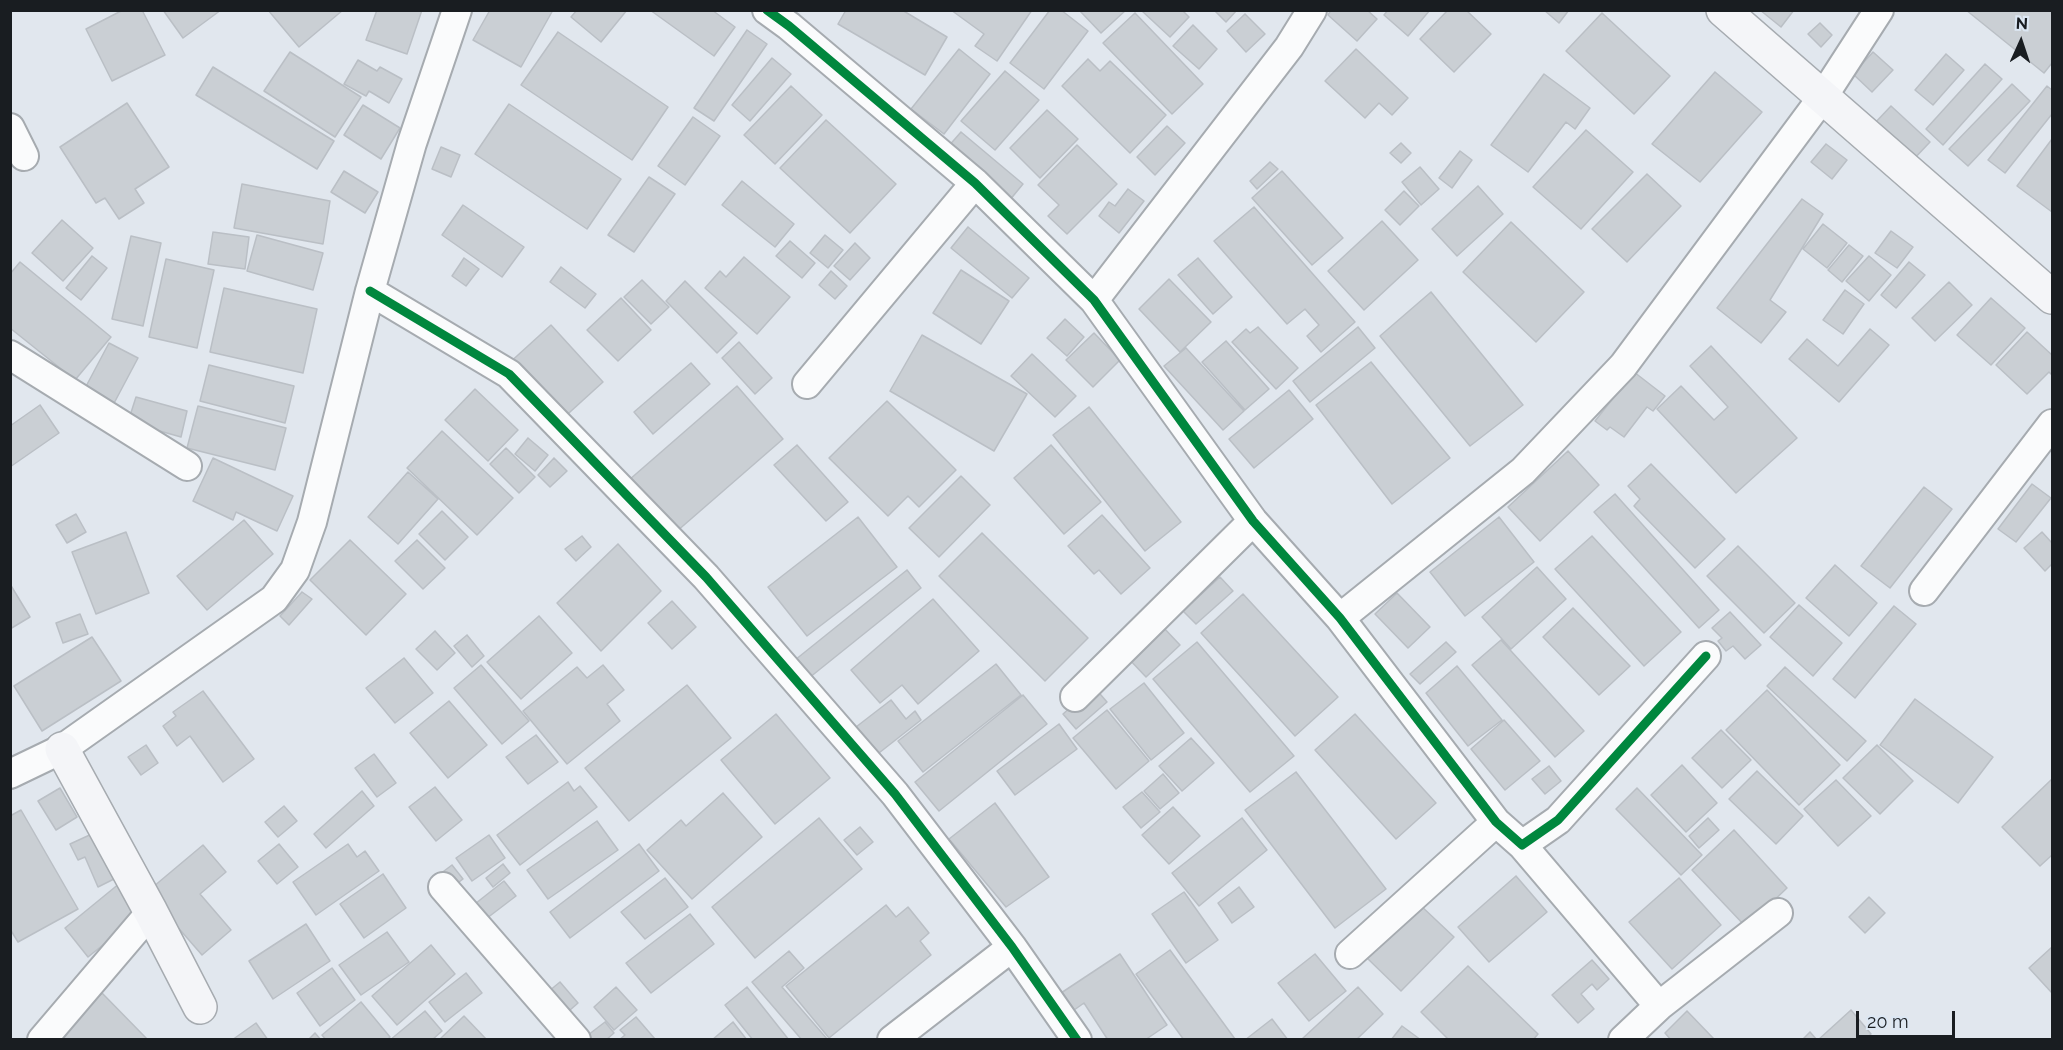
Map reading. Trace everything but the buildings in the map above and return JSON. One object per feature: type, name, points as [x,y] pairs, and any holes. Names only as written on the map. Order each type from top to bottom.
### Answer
[{"type":"street","points":[[10,774],[62,749],[274,599],[295,570],[312,522],[370,291],[412,143],[458,10]]},
{"type":"street","points":[[1094,300],[1289,47],[1312,10]]},
{"type":"street","points":[[1724,10],[2052,297]]},
{"type":"street","points":[[1340,618],[1523,471],[1623,366],[1822,98],[1879,10]]},
{"type":"street","points":[[785,16],[975,183],[1094,300],[1253,521],[1340,618],[1496,822],[1522,845],[1659,1006]]},
{"type":"street","points":[[10,128],[24,156]]},
{"type":"street","points":[[807,384],[975,183]]},
{"type":"street","points":[[370,291],[509,374],[706,577],[895,794],[1012,947],[1077,1040]]},
{"type":"street","points":[[10,355],[187,466]]},
{"type":"street","points":[[1924,591],[2052,424]]},
{"type":"street","points":[[1075,697],[1253,521]]},
{"type":"street","points":[[1522,845],[1558,820],[1706,656]]},
{"type":"street","points":[[62,749],[200,1007]]},
{"type":"street","points":[[1350,954],[1496,822]]},
{"type":"street","points":[[443,887],[576,1040]]},
{"type":"street","points":[[42,1040],[151,912]]},
{"type":"street","points":[[1623,1040],[1659,1006],[1778,913]]},
{"type":"street","points":[[892,1040],[1012,947]]},
{"type":"cycle path","points":[[767,10],[975,183],[1094,300],[1253,521],[1340,618],[1496,822],[1522,845],[1558,820],[1706,656]]},
{"type":"cycle path","points":[[370,291],[509,374],[706,577],[895,794],[1012,947],[1077,1040]]}]
